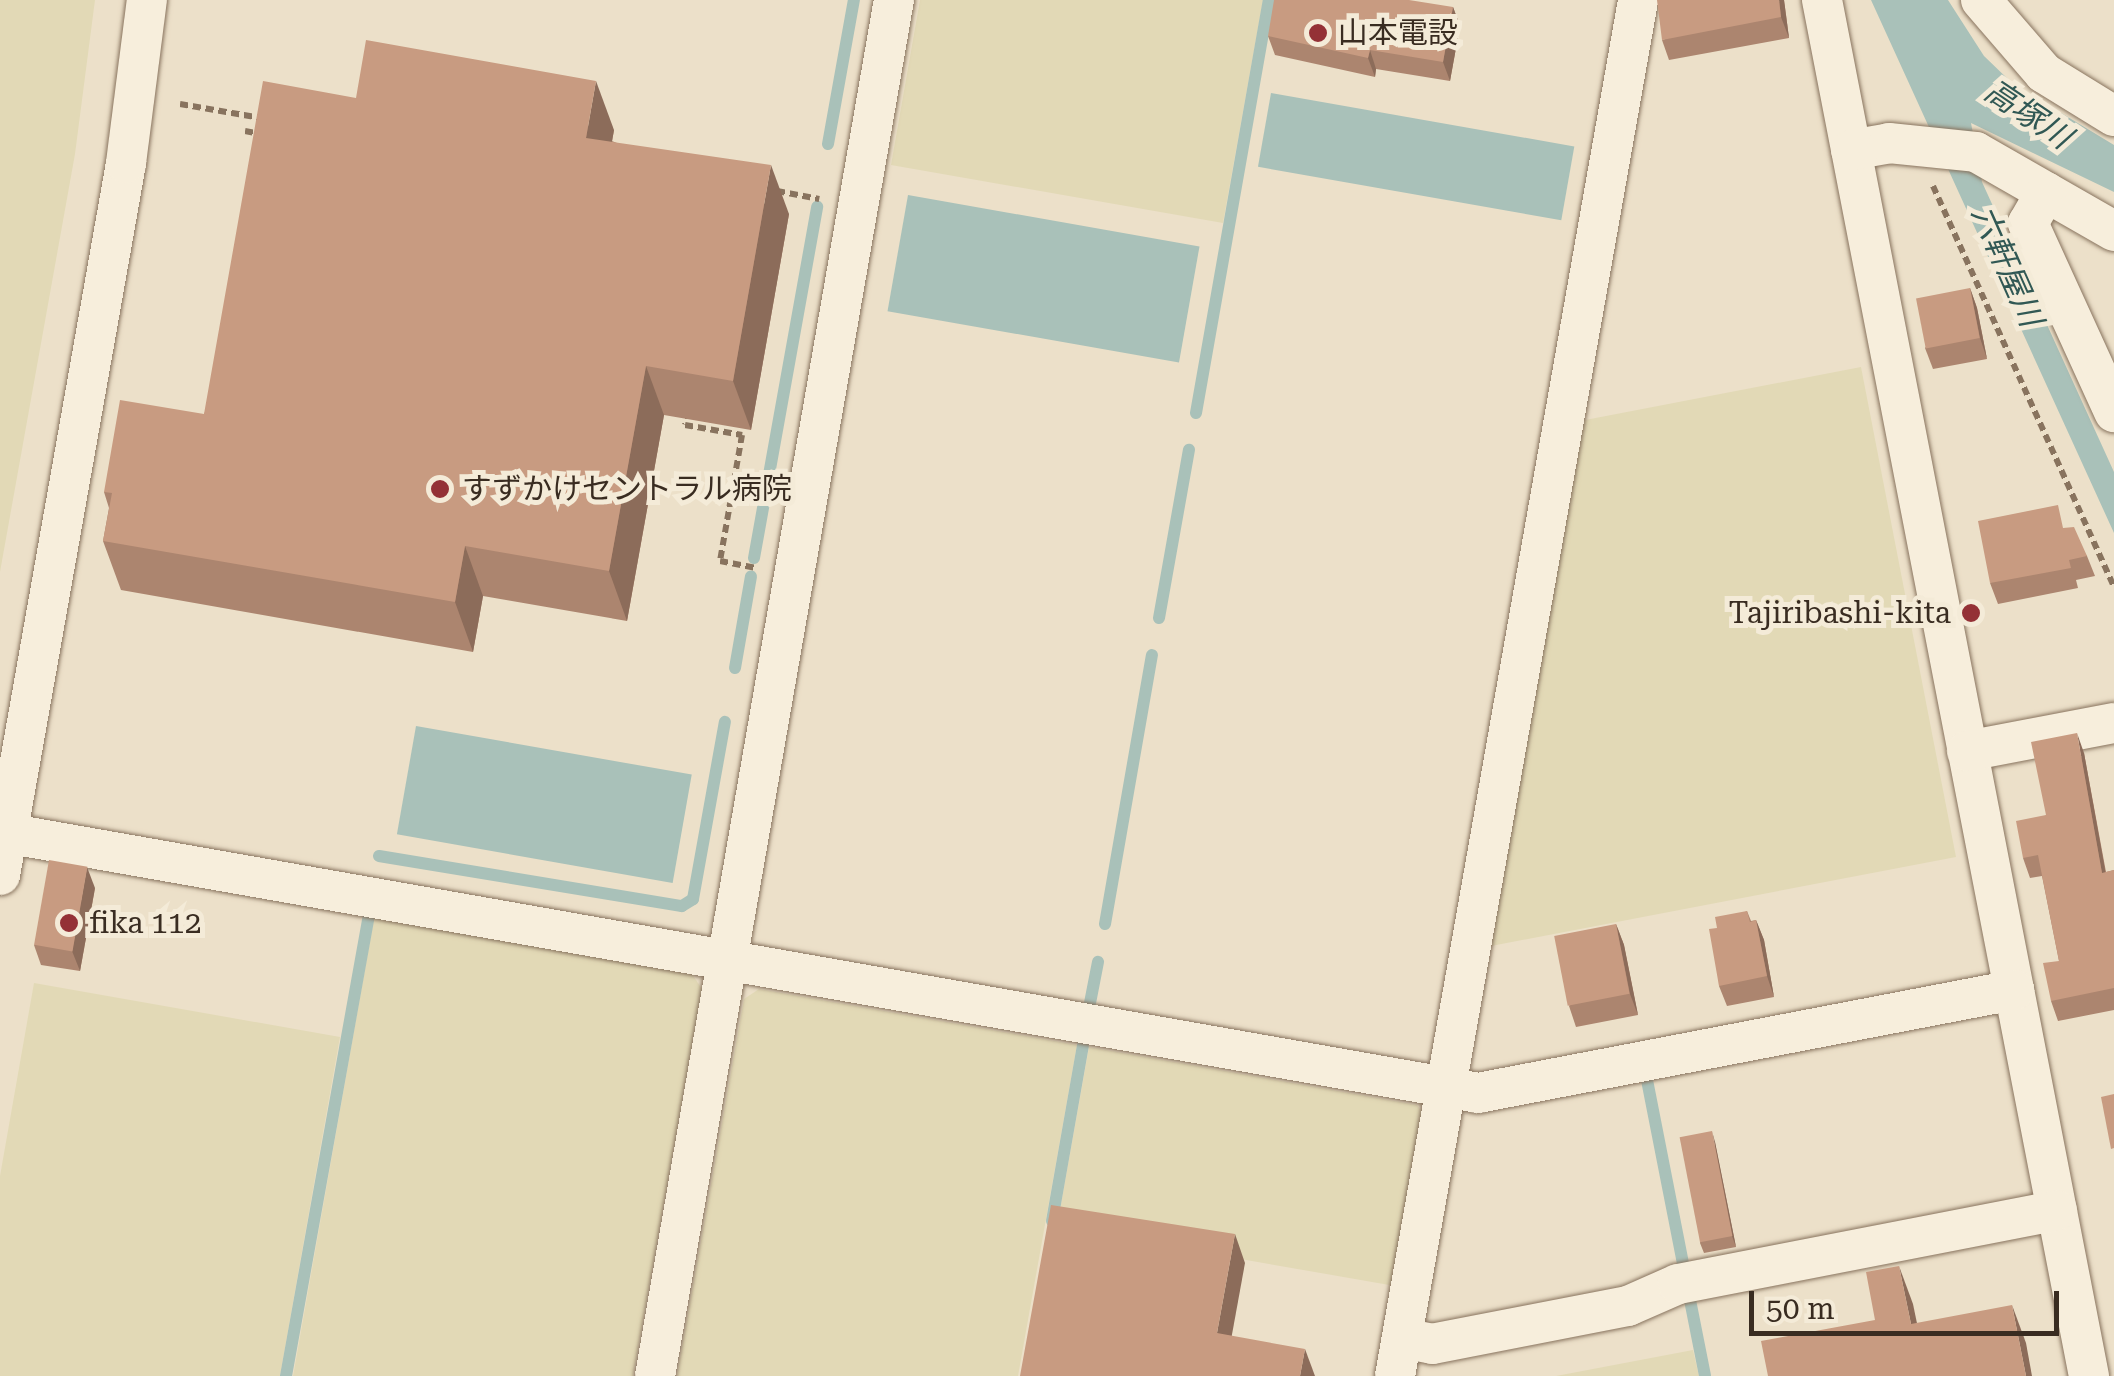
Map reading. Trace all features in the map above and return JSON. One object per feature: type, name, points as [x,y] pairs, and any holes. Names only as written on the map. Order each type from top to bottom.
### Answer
[{"type":"street","points":[[0,875],[4,832],[126,163],[148,0]]},
{"type":"street","points":[[655,1376],[894,0]]},
{"type":"street","points":[[1398,1357],[1638,0]]},
{"type":"street","points":[[1822,0],[2089,1376]]},
{"type":"street","points":[[1982,0],[2044,72],[2114,116]]},
{"type":"street","points":[[1851,150],[1889,143],[1990,160],[2114,230]]},
{"type":"street","points":[[2046,192],[2028,223],[2114,412]]},
{"type":"street","points":[[1967,751],[2114,723]]},
{"type":"street","points":[[4,832],[1478,1093],[2014,990]]},
{"type":"street","points":[[1398,1357],[1432,1344],[1628,1306],[1678,1284],[2056,1210]]},
{"type":"path","points":[[180,104],[281,121]]},
{"type":"path","points":[[244,131],[260,134],[262,118]]},
{"type":"path","points":[[1922,147],[1920,159],[2114,586]]},
{"type":"path","points":[[767,190],[806,196]]},
{"type":"path","points":[[688,407],[686,425],[742,435],[720,561],[765,569]]},
{"type":"shaded area","points":[[0,0],[95,0],[75,154],[0,572]]},
{"type":"shaded area","points":[[920,0],[1263,0],[1223,223],[891,165]]},
{"type":"shaded area","points":[[1861,367],[1956,857],[1486,947],[1580,421]]},
{"type":"shaded area","points":[[374,918],[692,974],[702,989],[633,1376],[293,1376]]},
{"type":"shaded area","points":[[34,983],[340,1037],[280,1376],[0,1376],[0,1176]]},
{"type":"shaded area","points":[[759,989],[1077,1045],[1018,1376],[677,1376],[744,999]]},
{"type":"shaded area","points":[[1089,1047],[1417,1105],[1425,1116],[1395,1286],[1057,1227]]},
{"type":"shaded area","points":[[1693,1350],[1699,1376],[1556,1376]]},
{"type":"water","points":[[1871,0],[1948,0],[1984,56],[2012,83],[2114,145],[2114,192],[1971,123],[1982,182],[2114,472],[2114,533]]},
{"type":"water","points":[[1271,93],[1574,146],[1561,220],[1258,167]]},
{"type":"water","points":[[908,195],[1200,246],[1179,363],[888,311]]},
{"type":"water","points":[[416,726],[692,775],[673,883],[397,834]]},
{"type":"building","points":[[1274,0],[1409,0],[1453,7],[1443,62],[1370,50],[1368,58],[1268,36]]},
{"type":"building","points":[[1657,0],[1779,0],[1781,17],[1662,40]]},
{"type":"building","points":[[366,40],[596,81],[586,138],[771,165],[733,381],[646,366],[609,571],[465,546],[455,602],[103,541],[112,493],[104,492],[120,400],[204,414],[263,81],[356,98]]},
{"type":"building","points":[[1970,288],[1980,338],[1926,349],[1916,298]]},
{"type":"building","points":[[2058,505],[2063,528],[2074,527],[2087,556],[2069,560],[2071,568],[1990,583],[1978,521]]},
{"type":"building","points":[[2077,733],[2102,873],[2114,870],[2114,988],[2051,1001],[2043,963],[2059,961],[2038,855],[2023,858],[2016,821],[2046,815],[2031,742]]},
{"type":"building","points":[[49,860],[87,867],[72,951],[34,945]]},
{"type":"building","points":[[1747,911],[1750,922],[1756,920],[1767,976],[1719,986],[1709,929],[1717,928],[1715,917]]},
{"type":"building","points":[[1616,924],[1630,994],[1568,1006],[1554,936]]},
{"type":"building","points":[[2114,1094],[2114,1148],[2111,1149],[2101,1097]]},
{"type":"building","points":[[1712,1131],[1732,1236],[1700,1242],[1680,1137]]},
{"type":"building","points":[[1051,1205],[1235,1234],[1217,1333],[1305,1349],[1300,1376],[1020,1376]]},
{"type":"building","points":[[1899,1266],[1911,1324],[2012,1305],[2026,1376],[1768,1376],[1761,1341],[1875,1320],[1866,1272]]},
{"type":"waterway","points":[[828,144],[854,0]]},
{"type":"waterway","points":[[1196,413],[1269,0]]},
{"type":"waterway","points":[[754,558],[817,207]]},
{"type":"waterway","points":[[1159,618],[1189,450]]},
{"type":"waterway","points":[[735,668],[751,576]]},
{"type":"waterway","points":[[1105,924],[1152,655]]},
{"type":"waterway","points":[[379,856],[682,906],[693,899],[725,722]]},
{"type":"waterway","points":[[286,1376],[368,918]]},
{"type":"waterway","points":[[1090,1003],[1098,962]]},
{"type":"waterway","points":[[1052,1221],[1083,1046]]},
{"type":"waterway","points":[[1647,1080],[1683,1263]]},
{"type":"waterway","points":[[1690,1300],[1705,1376]]},
{"type":"place","name":"山本電設","points":[[1318,33]]},
{"type":"place","name":"すずかけセントラル病院","points":[[440,489]]},
{"type":"place","name":"Tajiribashi-kita","points":[[1971,613]]},
{"type":"place","name":"fika 112","points":[[69,923]]},
{"type":"water label","name":"高塚川","points":[[2028,114]]},
{"type":"water label","name":"六軒屋川","points":[[2007,266]]}]
